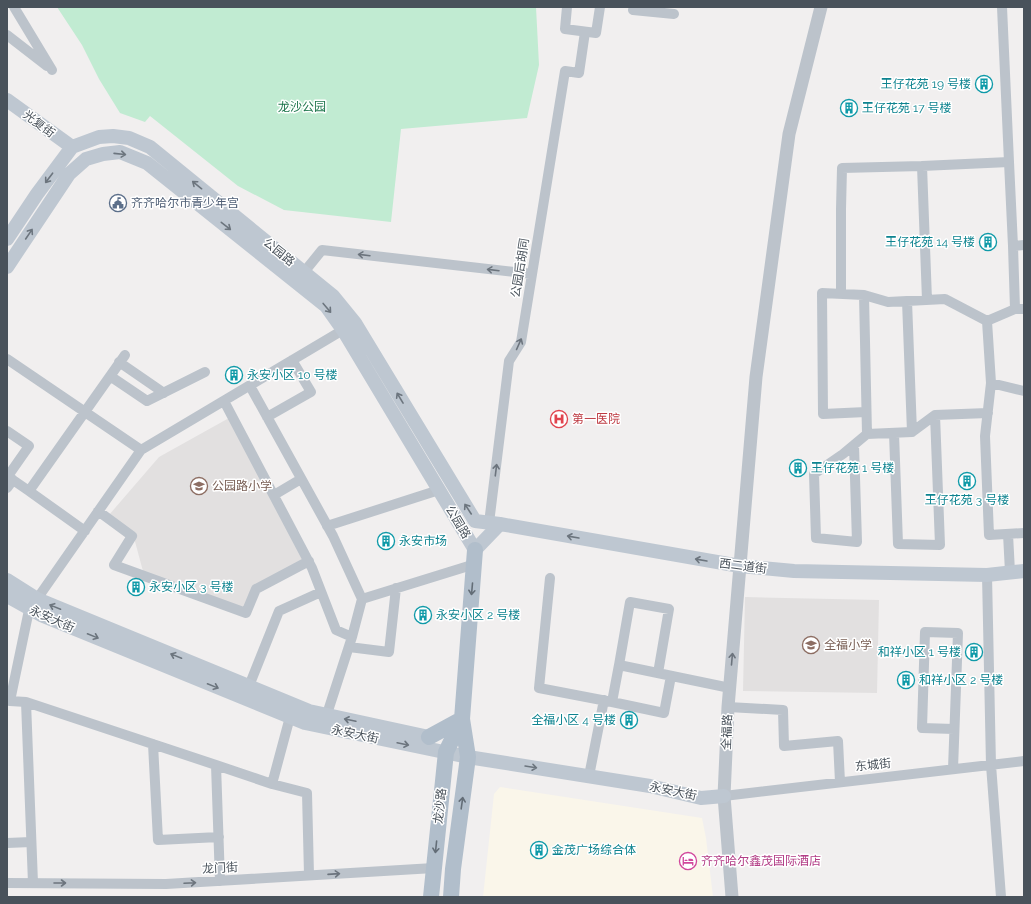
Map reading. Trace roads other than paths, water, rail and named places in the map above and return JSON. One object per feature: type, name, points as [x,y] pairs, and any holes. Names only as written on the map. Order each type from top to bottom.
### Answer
[{"type":"main road","name":"光复街","points":[[7,100],[72,147]]},
{"type":"main road","name":"公园路","points":[[72,147],[99,137],[114,136],[129,138],[150,147],[299,277],[326,306],[349,327],[475,521],[494,524]]},
{"type":"main road","points":[[7,239],[37,194],[72,147]]},
{"type":"main road","name":"公园路","points":[[7,267],[69,174],[86,160],[103,154],[120,152],[147,163],[299,277]]},
{"type":"main road","name":"公园路","points":[[349,327],[475,557]]},
{"type":"main road","name":"西二道街","points":[[494,524],[740,566],[794,571],[987,575],[1024,571]]},
{"type":"main road","points":[[475,557],[494,524]]},
{"type":"main road","name":"龙沙路","points":[[451,897],[453,869],[468,757],[462,719],[475,557]]},
{"type":"main road","name":"永安大街","points":[[7,580],[33,604],[305,723],[468,757],[650,786],[701,798],[724,796]]},
{"type":"main road","name":"永安大街","points":[[7,596],[33,604],[249,686],[309,711],[429,736]]},
{"type":"main road","points":[[429,736],[462,719]]},
{"type":"main road","name":"龙沙路","points":[[432,897],[446,752],[462,719]]},
{"type":"street","points":[[7,35],[52,70],[14,7]]},
{"type":"street","points":[[567,7],[566,29],[596,33],[600,7]]},
{"type":"street","points":[[634,7],[634,10],[674,14]]},
{"type":"street","name":"全福路","points":[[732,897],[724,796],[728,707],[756,377],[790,134],[821,7]]},
{"type":"street","points":[[866,412],[823,414],[822,293],[864,295],[888,302],[945,299],[987,321],[1019,309],[1013,246],[1002,7]]},
{"type":"street","name":"公园后胡同","points":[[494,524],[509,361],[521,342],[565,71],[579,73],[585,32]]},
{"type":"street","points":[[841,294],[842,168],[1009,162]]},
{"type":"street","points":[[922,166],[928,300]]},
{"type":"street","points":[[1013,246],[1024,246]]},
{"type":"street","points":[[299,277],[322,250],[532,274]]},
{"type":"street","points":[[864,295],[867,434]]},
{"type":"street","points":[[907,301],[912,432]]},
{"type":"street","points":[[987,321],[991,383],[985,436],[989,535],[1024,533]]},
{"type":"street","points":[[309,875],[307,793],[272,784],[26,702],[8,701],[33,604],[141,450],[349,327]]},
{"type":"street","points":[[29,491],[122,358],[164,393]]},
{"type":"street","points":[[7,359],[141,450]]},
{"type":"street","points":[[267,417],[310,392],[292,360]]},
{"type":"street","points":[[110,376],[147,401],[205,372]]},
{"type":"street","points":[[991,383],[1024,392]]},
{"type":"street","points":[[250,386],[327,526],[362,599],[349,647],[326,714]]},
{"type":"street","points":[[224,401],[309,561],[336,630],[352,637]]},
{"type":"street","points":[[854,445],[857,542],[816,538],[814,474],[867,434],[912,432],[935,415],[988,413]]},
{"type":"street","points":[[894,433],[898,544],[940,544],[935,415]]},
{"type":"street","points":[[7,431],[29,446],[8,476],[10,484],[29,491],[85,531]]},
{"type":"street","points":[[274,495],[302,479]]},
{"type":"street","points":[[327,526],[439,490]]},
{"type":"street","points":[[98,511],[132,536],[114,565],[246,613],[256,589],[309,561]]},
{"type":"street","points":[[1008,534],[1010,572]]},
{"type":"street","points":[[362,599],[396,588],[475,557]]},
{"type":"street","points":[[987,575],[992,765],[1001,897]]},
{"type":"street","points":[[550,578],[539,688],[664,713],[671,676]]},
{"type":"street","points":[[349,647],[389,652],[396,588]]},
{"type":"street","points":[[249,686],[279,611],[321,592]]},
{"type":"street","points":[[589,776],[608,701],[619,665],[630,602],[669,609],[658,673]]},
{"type":"street","points":[[953,769],[958,634],[925,632],[922,728],[954,730]]},
{"type":"street","points":[[619,665],[730,688]]},
{"type":"street","points":[[26,702],[33,883]]},
{"type":"street","points":[[728,707],[783,710],[784,746],[838,741],[840,782]]},
{"type":"street","points":[[272,784],[290,717]]},
{"type":"street","points":[[153,744],[158,840],[218,837]]},
{"type":"street","name":"东城街","points":[[724,796],[1024,761]]},
{"type":"street","points":[[216,765],[220,881]]},
{"type":"street","points":[[7,843],[32,842]]},
{"type":"street","name":"龙门街","points":[[7,883],[166,884],[434,868]]},
{"type":"place","name":"王仔花苑 19 号楼","points":[[984,84]]},
{"type":"place","name":"王仔花苑 17 号楼","points":[[849,108]]},
{"type":"place","name":"齐齐哈尔市青少年宫","points":[[118,203]]},
{"type":"place","name":"王仔花苑 14 号楼","points":[[988,242]]},
{"type":"place","name":"永安小区 10 号楼","points":[[234,375]]},
{"type":"place","name":"第一医院","points":[[559,419]]},
{"type":"place","name":"王仔花苑 1 号楼","points":[[798,468]]},
{"type":"place","name":"王仔花苑 3 号楼","points":[[967,481]]},
{"type":"place","name":"公园路小学","points":[[199,486]]},
{"type":"place","name":"永安市场","points":[[386,541]]},
{"type":"place","name":"永安小区 3 号楼","points":[[136,587]]},
{"type":"place","name":"永安小区 2 号楼","points":[[423,615]]},
{"type":"place","name":"全福小学","points":[[811,645]]},
{"type":"place","name":"和祥小区 1 号楼","points":[[974,652]]},
{"type":"place","name":"和祥小区 2 号楼","points":[[906,680]]},
{"type":"place","name":"全福小区 4 号楼","points":[[629,720]]},
{"type":"place","name":"金茂广场综合体","points":[[539,850]]},
{"type":"place","name":"齐齐哈尔鑫茂国际酒店","points":[[688,861]]},
{"type":"park label","name":"龙沙公园","points":[[302,107]]}]
